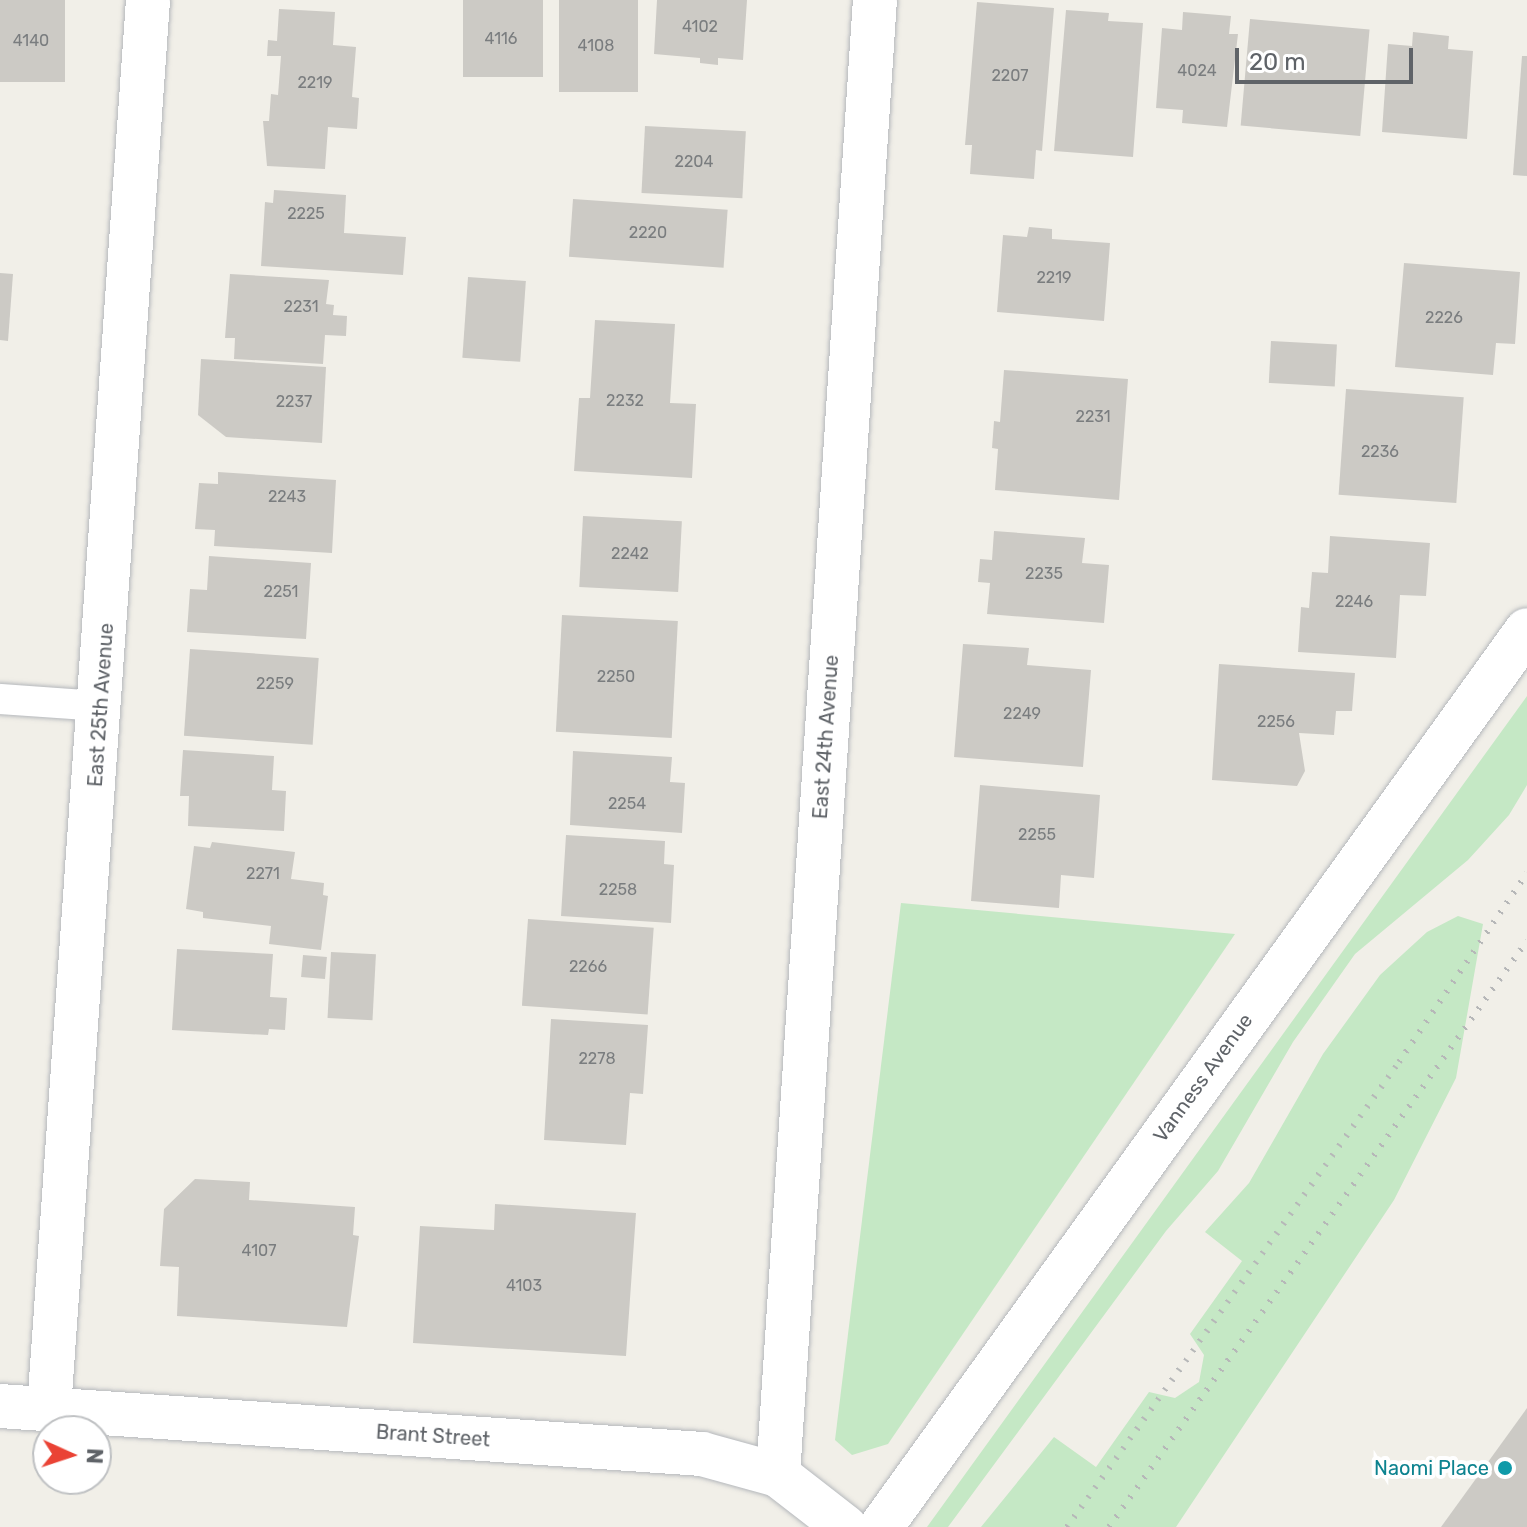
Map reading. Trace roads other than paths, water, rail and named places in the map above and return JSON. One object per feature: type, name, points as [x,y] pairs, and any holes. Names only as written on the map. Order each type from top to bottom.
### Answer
[{"type":"street","name":"East 25th Avenue","points":[[49,1409],[101,706],[148,0]]},
{"type":"street","name":"East 24th Avenue","points":[[778,1475],[875,0]]},
{"type":"street","name":"Vanness Avenue","points":[[881,1527],[1527,630]]},
{"type":"street","name":"Brant Street","points":[[0,1406],[702,1454],[778,1475],[845,1527]]},
{"type":"lane","points":[[0,699],[101,706]]},
{"type":"railway","points":[[1067,1527],[1399,1062],[1527,873]]},
{"type":"railway","points":[[1109,1527],[1527,941]]},
{"type":"place","name":"Naomi Place","points":[[1505,1468]]}]
